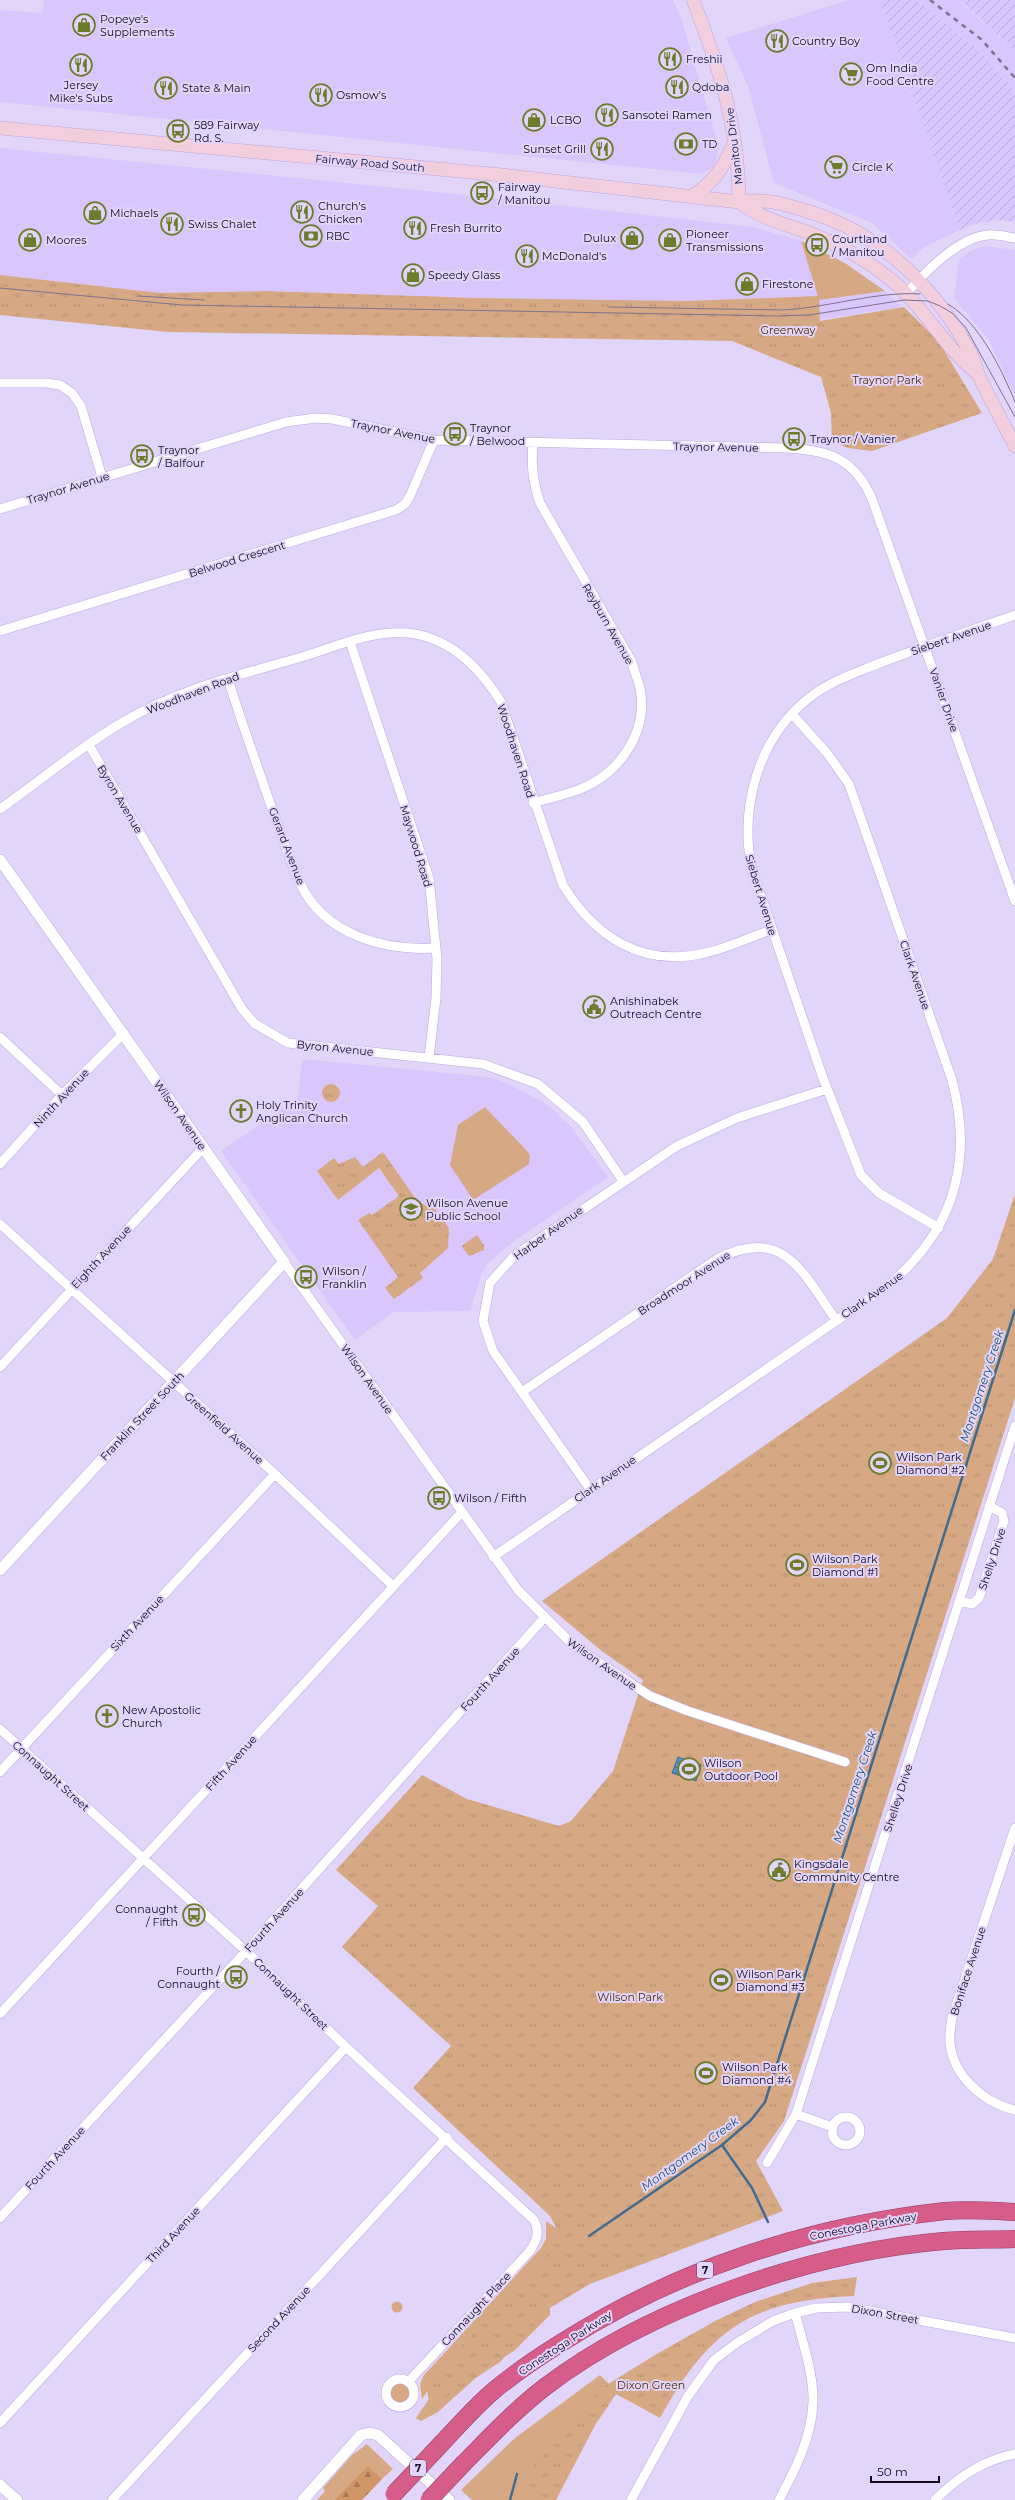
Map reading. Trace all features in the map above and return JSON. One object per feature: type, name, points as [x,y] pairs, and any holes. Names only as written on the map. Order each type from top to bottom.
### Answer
[{"type":"highway","name":"Conestoga Parkway","points":[[390,2498],[492,2393],[535,2360],[598,2320],[662,2287],[722,2262],[792,2240],[862,2224],[946,2211],[1015,2212]]},
{"type":"highway","points":[[429,2500],[511,2416],[545,2387],[658,2319],[733,2288],[867,2253],[944,2241],[1015,2239]]},
{"type":"main road","name":"Manitou Drive","points":[[693,0],[728,102],[735,141],[739,202]]},
{"type":"main road","name":"Fairway Road South","points":[[0,128],[502,174],[739,202]]},
{"type":"main road","points":[[692,196],[709,185],[720,172],[735,141]]},
{"type":"main road","points":[[739,202],[760,199],[823,216],[858,233],[889,252],[918,280],[940,306],[972,357],[978,374],[1015,446]]},
{"type":"main road","points":[[739,202],[755,214],[822,238],[856,255],[885,275],[907,293],[962,362],[978,374]]},
{"type":"street","points":[[907,293],[918,280],[959,245],[987,235],[1015,238]]},
{"type":"street","points":[[0,383],[46,383],[60,385],[72,393],[81,406],[102,477]]},
{"type":"street","name":"Traynor Avenue","points":[[0,509],[102,477],[300,420],[332,419],[434,440],[533,444],[813,450],[831,455],[844,462]]},
{"type":"street","name":"Belwood Crescent","points":[[0,632],[396,510],[405,504],[410,496],[434,440]]},
{"type":"street","name":"Reyburn Avenue","points":[[533,444],[532,474],[540,503],[632,662],[640,689],[642,710],[632,744],[611,770],[579,789],[534,803]]},
{"type":"street","name":"Vanier Drive","points":[[844,462],[857,472],[868,488],[926,646],[1015,901]]},
{"type":"street","name":"Siebert Avenue","points":[[939,1228],[879,1193],[861,1175],[827,1089],[771,930],[752,870],[747,847],[748,811],[760,764],[776,736],[792,714],[809,698],[837,680],[926,646],[1015,615]]},
{"type":"street","name":"Woodhaven Road","points":[[0,809],[124,721],[167,701],[228,679],[377,634],[408,633],[445,645],[471,662],[488,682],[500,702],[563,885],[576,906],[592,924],[623,945],[640,952],[675,957],[705,953],[771,930]]},
{"type":"street","name":"Maywood Road","points":[[350,642],[429,878],[436,948],[436,998],[429,1057]]},
{"type":"street","name":"Gerard Avenue","points":[[228,679],[284,842],[300,884],[309,898],[327,917],[358,937],[401,948],[436,948]]},
{"type":"street","name":"Clark Avenue","points":[[493,1557],[887,1286],[909,1268],[939,1228],[951,1202],[960,1173],[962,1142],[959,1105],[952,1080],[849,784],[827,753],[792,714]]},
{"type":"street","name":"Byron Avenue","points":[[89,745],[242,1009],[255,1024],[282,1040],[300,1045],[429,1057],[483,1064],[538,1084],[583,1122],[623,1181]]},
{"type":"street","name":"Wilson Avenue","points":[[0,860],[124,1033],[203,1148],[493,1557],[518,1590],[544,1618],[590,1657],[650,1696],[688,1711],[845,1762]]},
{"type":"street","name":"Ninth Avenue","points":[[0,1164],[62,1095],[124,1033]]},
{"type":"street","points":[[0,1037],[62,1095]]},
{"type":"street","name":"Harber Avenue","points":[[590,1489],[493,1351],[483,1322],[490,1283],[514,1256],[677,1146],[737,1118],[827,1089]]},
{"type":"street","name":"Eighth Avenue","points":[[0,1367],[203,1148]]},
{"type":"street","name":"Greenfield Avenue","points":[[0,1224],[275,1474],[392,1585]]},
{"type":"street","name":"Broadmoor Avenue","points":[[522,1392],[717,1259],[738,1248],[755,1247],[774,1249],[788,1258],[799,1268],[836,1320]]},
{"type":"street","name":"Franklin Street South","points":[[0,1570],[284,1262]]},
{"type":"street","name":"Shelley Drive","points":[[766,2162],[796,2114],[1015,1426]]},
{"type":"street","name":"Sixth Avenue","points":[[0,1772],[275,1474]]},
{"type":"street","name":"Shelly Drive","points":[[959,1601],[972,1604],[979,1598],[1004,1521],[1002,1513],[989,1506]]},
{"type":"street","name":"Fifth Avenue","points":[[0,2014],[144,1859],[392,1585],[461,1512]]},
{"type":"street","name":"Fourth Avenue","points":[[0,2218],[246,1951],[544,1618]]},
{"type":"street","name":"Connaught Street","points":[[0,1729],[246,1951],[346,2047],[447,2138],[534,2220],[538,2233]]},
{"type":"street","name":"Boniface Avenue","points":[[1015,1828],[952,2018],[950,2043],[960,2074],[983,2096],[1015,2110]]},
{"type":"street","name":"Third Avenue","points":[[0,2423],[346,2047]]},
{"type":"street","points":[[796,2114],[832,2128]]},
{"type":"street","name":"Second Avenue","points":[[112,2500],[447,2138]]},
{"type":"street","name":"Connaught Place","points":[[408,2382],[529,2252],[535,2244],[538,2233]]},
{"type":"street","name":"Dixon Street","points":[[631,2500],[688,2396],[714,2360],[773,2321],[794,2312],[816,2308],[848,2307],[1015,2338]]},
{"type":"street","points":[[779,2500],[803,2450],[813,2402],[806,2358],[794,2312]]},
{"type":"street","points":[[303,2500],[361,2435],[370,2433],[378,2435],[449,2500]]},
{"type":"street","points":[[935,2500],[951,2484],[974,2468],[1001,2457],[1015,2454]]},
{"type":"street","points":[[0,2485],[17,2500]]},
{"type":"shaded area","points":[[44,0],[673,0],[682,21],[719,148],[714,167],[701,174],[0,102],[0,10],[43,13]]},
{"type":"shaded area","points":[[849,0],[880,0],[960,230],[924,247],[912,259],[872,223],[774,183],[748,86],[726,38]]},
{"type":"shaded area","points":[[880,0],[916,0],[977,49],[1015,90],[1015,222],[1001,220],[978,223],[960,230]]},
{"type":"shaded area","points":[[916,0],[958,0],[1015,51],[1015,90],[977,49]]},
{"type":"shaded area","points":[[958,0],[1015,0],[1015,51],[963,3]]},
{"type":"shaded area","points":[[0,148],[486,197],[754,227],[801,241],[819,296],[686,301],[478,298],[266,291],[171,293],[732,303],[826,299],[885,291],[901,307],[799,323],[306,314],[148,292],[0,275]]},
{"type":"shaded area","points":[[986,246],[1015,250],[1015,397],[989,340],[954,298],[959,259],[972,250]]},
{"type":"shaded area","name":"Wilson Avenue Public School","points":[[302,1059],[489,1077],[502,1081],[549,1106],[571,1127],[608,1177],[513,1242],[489,1262],[482,1273],[470,1311],[393,1312],[355,1340],[221,1151],[298,1098]]},
{"type":"green space","points":[[801,241],[845,263],[885,291],[819,300]]},
{"type":"green space","name":"Greenway","points":[[0,275],[160,293],[266,291],[478,298],[686,301],[819,296],[820,321],[904,307],[939,342],[982,413],[872,451],[848,448],[832,441],[831,413],[821,377],[732,341],[168,332],[0,315]]},
{"type":"green space","points":[[331,1084],[337,1087],[340,1093],[337,1099],[331,1102],[325,1099],[322,1093],[325,1087]]},
{"type":"green space","points":[[485,1107],[528,1152],[530,1155],[529,1164],[473,1200],[450,1165],[458,1125]]},
{"type":"green space","points":[[383,1152],[418,1202],[435,1209],[449,1228],[448,1248],[420,1273],[423,1278],[394,1299],[385,1288],[398,1277],[358,1220],[369,1213],[372,1215],[399,1196],[379,1168],[338,1200],[317,1171],[334,1158],[339,1164],[355,1157],[363,1167]]},
{"type":"green space","name":"Wilson Park","points":[[1015,1194],[1015,1398],[784,2121],[756,2161],[783,2211],[590,2284],[548,2309],[500,2362],[430,2408],[426,2384],[552,2249],[558,2231],[550,2216],[413,2088],[451,2046],[342,1947],[378,1906],[336,1870],[422,1775],[467,1799],[559,1826],[571,1821],[613,1771],[643,1680],[603,1652],[542,1601],[947,1318],[993,1259]]},
{"type":"green space","points":[[477,1235],[484,1245],[484,1250],[469,1256],[462,1247]]},
{"type":"green space","points":[[546,2221],[568,2236],[436,2379],[422,2399],[420,2384],[424,2375],[541,2248],[546,2239]]},
{"type":"green space","name":"Dixon Green","points":[[857,2277],[854,2296],[818,2299],[788,2304],[761,2313],[737,2325],[716,2341],[697,2362],[678,2387],[660,2418],[616,2394],[579,2449],[554,2500],[528,2500],[530,2497],[529,2486],[524,2477],[600,2389],[655,2355],[717,2320],[755,2302],[812,2283]]},
{"type":"green space","points":[[397,2301],[401,2303],[403,2307],[401,2311],[397,2313],[393,2311],[391,2307],[393,2303]]},
{"type":"green space","points":[[550,2306],[550,2315],[514,2351],[489,2366],[438,2412],[421,2421],[416,2418],[431,2396]]},
{"type":"green space","points":[[600,2375],[617,2392],[603,2410],[556,2500],[472,2500],[461,2490],[515,2438]]},
{"type":"green space","points":[[400,2383],[404,2384],[410,2390],[410,2398],[404,2404],[400,2405],[396,2404],[390,2398],[389,2394],[390,2390],[396,2384]]},
{"type":"green space","points":[[367,2444],[393,2469],[382,2479],[368,2467],[334,2500],[317,2500],[325,2491],[323,2488],[352,2455]]},
{"type":"green space","points":[[368,2466],[382,2479],[362,2500],[334,2500]]},
{"type":"water","points":[[678,1757],[701,1765],[696,1781],[672,1773]]},
{"type":"waterway","name":"Montgomery Creek","points":[[589,2236],[722,2145],[751,2120],[765,2102],[1015,1310]]},
{"type":"waterway","points":[[722,2145],[752,2188],[768,2222]]},
{"type":"waterway","name":"Montgomery Creek","points":[[510,2500],[517,2474]]},
{"type":"tram line","points":[[0,288],[182,305],[778,316],[809,315],[904,300],[928,301],[952,313],[966,328],[1015,417]]},
{"type":"tram line","points":[[609,307],[782,310],[799,309],[869,297],[920,294]]},
{"type":"tram line","points":[[138,296],[204,300]]},
{"type":"tram line","points":[[948,304],[970,322],[979,334],[996,362],[1015,402]]},
{"type":"railway","points":[[930,0],[982,40],[1015,78]]},
{"type":"place","name":"Popeye's Supplements","points":[[84,25]]},
{"type":"place","name":"Country Boy","points":[[777,41]]},
{"type":"place","name":"Freshii","points":[[670,59]]},
{"type":"place","name":"Jersey Mike's Subs","points":[[81,65]]},
{"type":"place","name":"Om India Food Centre","points":[[851,74]]},
{"type":"place","name":"Qdoba","points":[[677,87]]},
{"type":"place","name":"State & Main","points":[[166,88]]},
{"type":"place","name":"Osmow's","points":[[321,95]]},
{"type":"place","name":"Sansotei Ramen","points":[[607,115]]},
{"type":"place","name":"LCBO","points":[[534,120]]},
{"type":"place","name":"589 Fairway Rd. S.","points":[[178,131]]},
{"type":"place","name":"TD","points":[[686,144]]},
{"type":"place","name":"Sunset Grill","points":[[602,149]]},
{"type":"place","name":"Circle K","points":[[836,167]]},
{"type":"place","name":"Fairway / Manitou","points":[[482,193]]},
{"type":"place","name":"Church's Chicken","points":[[302,212]]},
{"type":"place","name":"Michaels","points":[[95,213]]},
{"type":"place","name":"Swiss Chalet","points":[[172,224]]},
{"type":"place","name":"Fresh Burrito","points":[[415,228]]},
{"type":"place","name":"RBC","points":[[311,236]]},
{"type":"place","name":"Dulux","points":[[632,238]]},
{"type":"place","name":"Moores","points":[[30,240]]},
{"type":"place","name":"Pioneer Transmissions","points":[[670,240]]},
{"type":"place","name":"Courtland / Manitou","points":[[817,245]]},
{"type":"place","name":"McDonald's","points":[[527,256]]},
{"type":"place","name":"Speedy Glass","points":[[413,275]]},
{"type":"place","name":"Firestone","points":[[747,284]]},
{"type":"place","name":"Traynor / Belwood","points":[[455,434]]},
{"type":"place","name":"Traynor / Vanier","points":[[794,439]]},
{"type":"place","name":"Traynor / Balfour","points":[[142,456]]},
{"type":"place","name":"Anishinabek Outreach Centre","points":[[594,1007]]},
{"type":"place","name":"Holy Trinity Anglican Church","points":[[241,1111]]},
{"type":"place","name":"Wilson Avenue Public School","points":[[411,1209]]},
{"type":"place","name":"Wilson / Franklin","points":[[306,1277]]},
{"type":"place","name":"Wilson Park Diamond #2","points":[[880,1463]]},
{"type":"place","name":"Wilson / Fifth","points":[[439,1498]]},
{"type":"place","name":"Wilson Park Diamond #1","points":[[797,1565]]},
{"type":"place","name":"New Apostolic Church","points":[[107,1716]]},
{"type":"place","name":"Wilson Outdoor Pool","points":[[689,1769]]},
{"type":"place","name":"Kingsdale Community Centre","points":[[779,1870]]},
{"type":"place","name":"Connaught / Fifth","points":[[194,1915]]},
{"type":"place","name":"Fourth / Connaught","points":[[236,1977]]},
{"type":"place","name":"Wilson Park Diamond #3","points":[[721,1980]]},
{"type":"place","name":"Wilson Park Diamond #4","points":[[706,2073]]},
{"type":"park label","name":"Traynor Park","points":[[887,380]]}]
